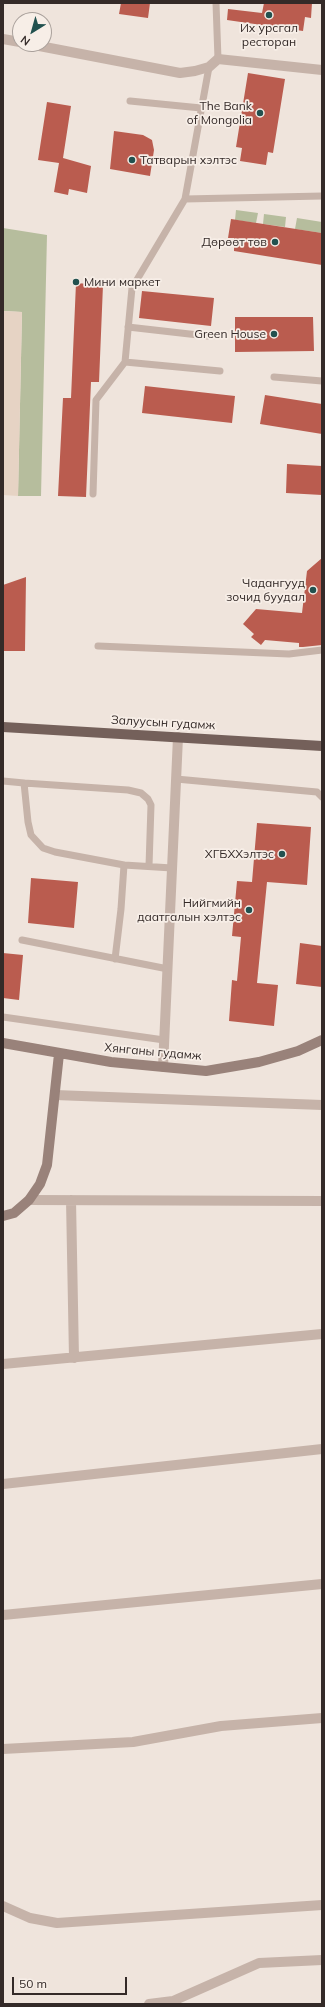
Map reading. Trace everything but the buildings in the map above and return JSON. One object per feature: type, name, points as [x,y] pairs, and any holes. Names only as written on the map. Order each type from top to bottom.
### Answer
[{"type":"main road","name":"Залуусын гудамж","points":[[3,727],[322,746]]},
{"type":"main road","name":"Хянганы гудамж","points":[[3,1043],[111,1062],[206,1070],[259,1062],[298,1051],[322,1040]]},
{"type":"main road","points":[[3,1216],[14,1213],[29,1200],[40,1184],[47,1166],[59,1054]]},
{"type":"street","points":[[52,48],[180,73],[209,67],[218,59],[322,70]]},
{"type":"street","points":[[163,1067],[178,737]]},
{"type":"street","points":[[55,1095],[322,1105]]},
{"type":"street","points":[[29,1200],[322,1201]]},
{"type":"street","points":[[71,1200],[74,1358]]},
{"type":"street","points":[[3,1364],[322,1334]]},
{"type":"street","points":[[3,1484],[322,1449]]},
{"type":"street","points":[[3,1615],[322,1584]]},
{"type":"street","points":[[3,1749],[133,1742],[221,1726],[322,1718]]},
{"type":"street","points":[[3,1906],[30,1918],[58,1923],[322,1905]]},
{"type":"street","points":[[149,2004],[172,2001],[259,1962],[322,1960]]},
{"type":"lane","points":[[216,3],[218,59]]},
{"type":"lane","points":[[92,494],[96,400],[125,362],[132,288],[185,199],[209,67]]},
{"type":"lane","points":[[130,101],[201,108]]},
{"type":"lane","points":[[185,199],[322,196]]},
{"type":"lane","points":[[128,327],[208,336]]},
{"type":"lane","points":[[125,362],[220,371]]},
{"type":"lane","points":[[274,377],[322,381]]},
{"type":"lane","points":[[98,646],[288,654],[322,650]]},
{"type":"lane","points":[[176,779],[317,792],[322,797]]},
{"type":"lane","points":[[3,781],[128,790],[142,793],[151,805],[149,866]]},
{"type":"lane","points":[[24,783],[28,822],[31,835],[43,848],[55,852],[124,865],[172,868]]},
{"type":"lane","points":[[115,959],[121,909],[124,865]]},
{"type":"lane","points":[[22,940],[168,970]]},
{"type":"lane","points":[[3,1018],[164,1040]]},
{"type":"green space","points":[[236,210],[258,213],[256,223],[235,220]]},
{"type":"green space","points":[[264,214],[286,217],[285,227],[263,224]]},
{"type":"green space","points":[[297,218],[322,222],[322,233],[295,229]]},
{"type":"green space","points":[[3,228],[47,235],[41,496],[18,496],[22,312],[3,311]]},
{"type":"shaded area","points":[[3,311],[22,312],[18,496],[3,495]]},
{"type":"place","name":"Их урсгал ресторан","points":[[269,15]]},
{"type":"place","name":"The Bank of Mongolia","points":[[260,113]]},
{"type":"place","name":"Татварын хэлтэс","points":[[132,160]]},
{"type":"place","name":"Дөрөөт төв","points":[[275,242]]},
{"type":"place","name":"Мини маркет","points":[[76,282]]},
{"type":"place","name":"Green House","points":[[274,334]]},
{"type":"place","name":"Чадангууд зочид буудал","points":[[313,590]]},
{"type":"place","name":"ХГБХХэлтэс","points":[[282,854]]},
{"type":"place","name":"Нийгмийн даатгалын хэлтэс","points":[[249,910]]}]
